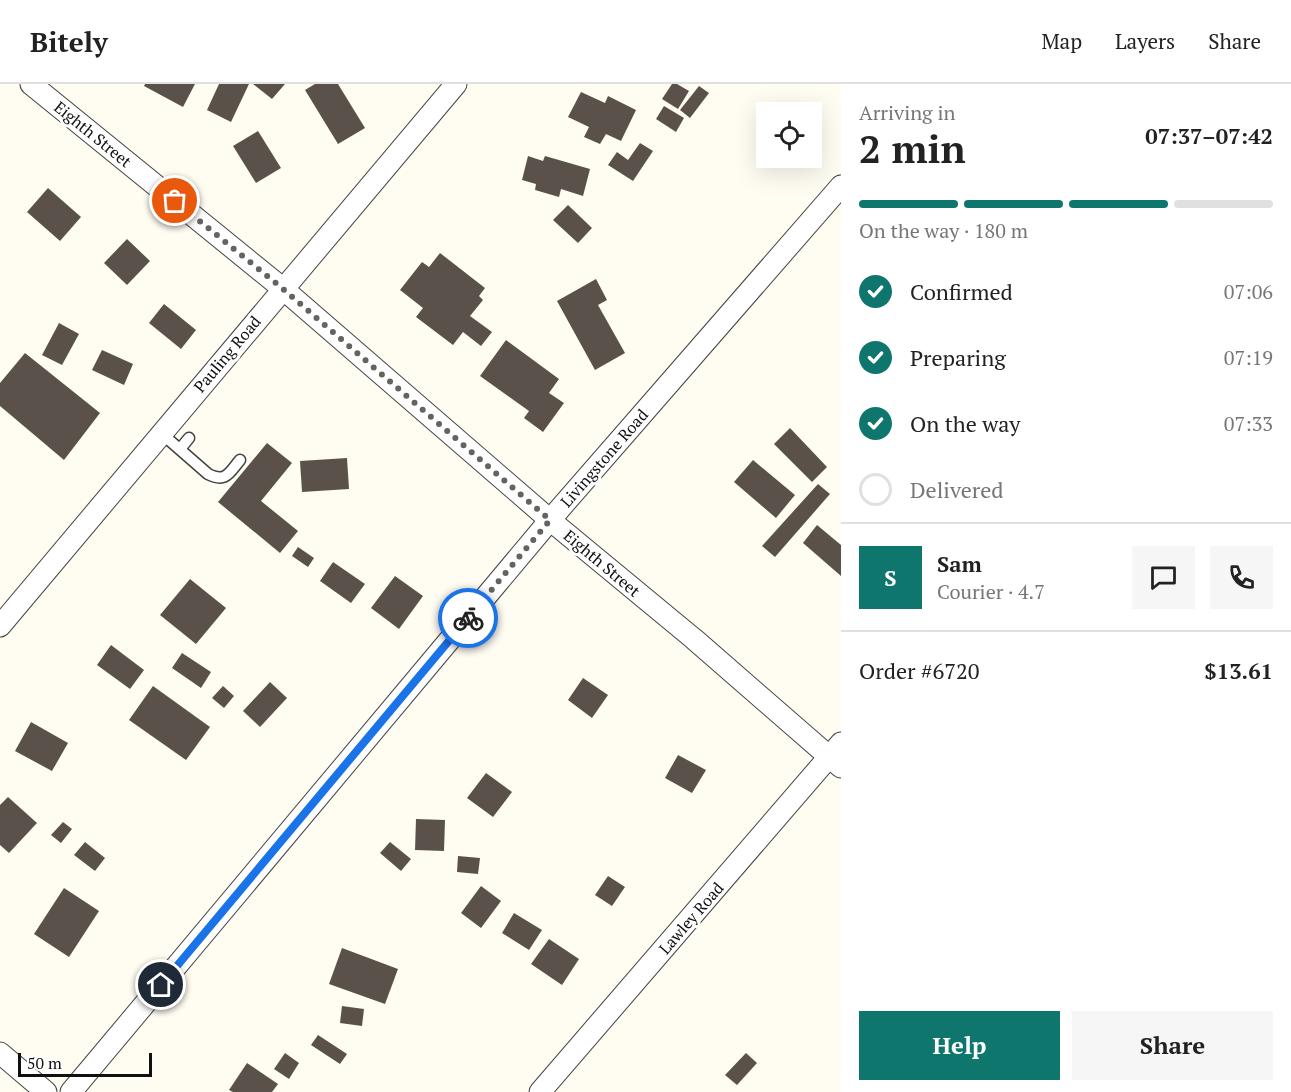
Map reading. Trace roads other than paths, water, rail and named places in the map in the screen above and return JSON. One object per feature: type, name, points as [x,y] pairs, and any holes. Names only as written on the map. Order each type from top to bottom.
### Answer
[{"type":"street","name":"Eighth Street","points":[[32,84],[282,288],[550,520],[837,756]]},
{"type":"street","name":"Pauling Road","points":[[0,626],[282,288],[456,84]]},
{"type":"street","name":"Livingstone Road","points":[[71,1092],[550,520],[841,186]]},
{"type":"street","name":"Lawley Road","points":[[540,1092],[837,756]]},
{"type":"street","points":[[0,1053],[46,1092]]},
{"type":"lane","points":[[161,433],[208,474],[220,479],[226,477],[240,460]]},
{"type":"lane","points":[[180,449],[189,438]]}]
